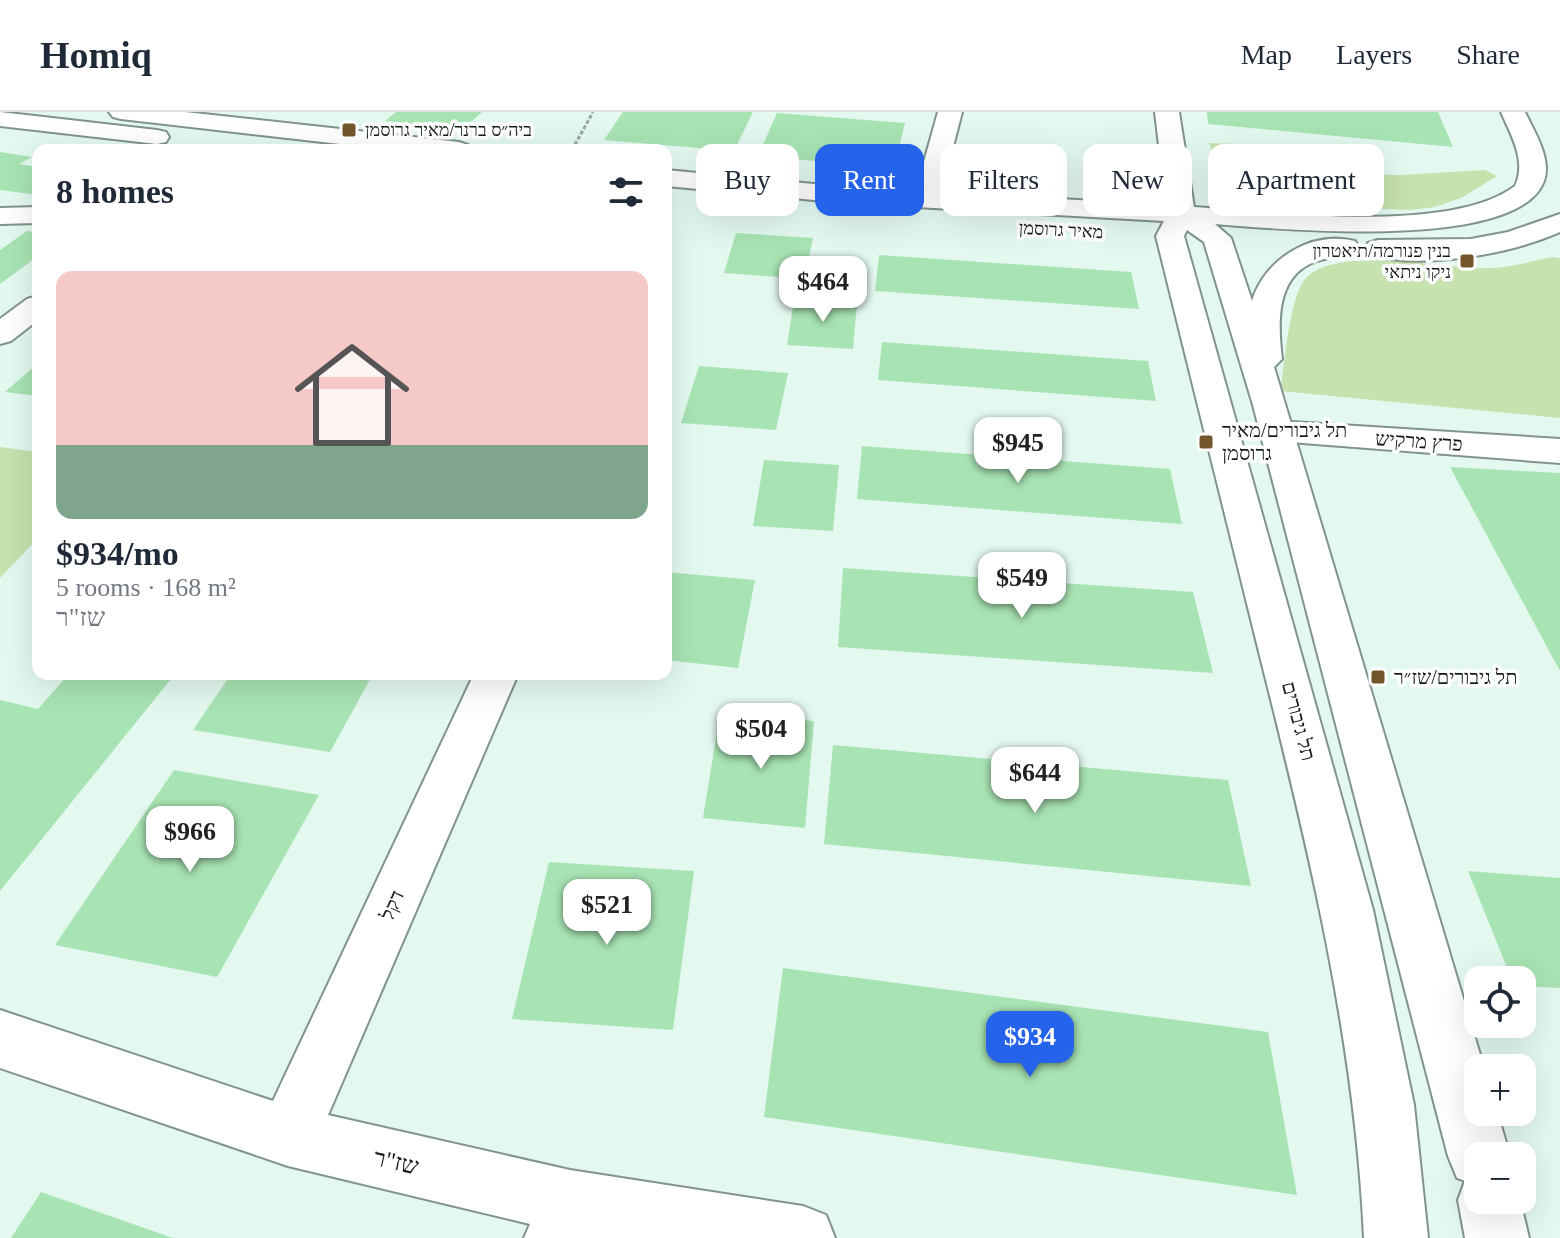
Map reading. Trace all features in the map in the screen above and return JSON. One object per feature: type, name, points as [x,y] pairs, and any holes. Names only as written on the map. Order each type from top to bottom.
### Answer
[{"type":"street","points":[[121,112],[406,144]]},
{"type":"street","points":[[926,201],[950,112]]},
{"type":"street","name":"תל גיבורים","points":[[1167,112],[1190,229],[1353,923],[1378,1051],[1394,1175],[1396,1238]]},
{"type":"street","points":[[1190,229],[1430,221],[1470,214],[1506,203],[1524,191],[1533,180],[1528,145],[1513,112]]},
{"type":"street","points":[[0,119],[225,144]]},
{"type":"street","name":"מאיר גרוסמן","points":[[672,179],[1190,229]]},
{"type":"street","name":"מאיר גרוסמן","points":[[672,200],[837,218],[1190,229]]},
{"type":"street","points":[[0,216],[32,215]]},
{"type":"street","points":[[1190,229],[1345,247],[1409,251],[1460,250],[1493,245],[1556,227]]},
{"type":"street","name":"תל גיבורים","points":[[1190,229],[1274,419],[1475,1142]]},
{"type":"street","points":[[1274,419],[1262,324],[1272,287],[1282,270],[1295,260],[1345,247]]},
{"type":"street","points":[[0,334],[32,310]]},
{"type":"street","name":"פרץ מרקיש","points":[[1274,419],[1560,451]]},
{"type":"street","name":"דקל","points":[[288,1136],[493,680]]},
{"type":"street","name":"שז\"ר","points":[[0,1039],[100,1070],[288,1136],[563,1220],[803,1238]]},
{"type":"street","points":[[1492,1214],[1497,1238]]},
{"type":"path","points":[[575,144],[593,112]]},
{"type":"green space","points":[[1485,170],[1497,176],[1463,197],[1435,207],[1384,209],[1384,175]]},
{"type":"green space","points":[[1560,258],[1560,418],[1280,391],[1295,300],[1306,278],[1322,268],[1368,260],[1492,268]]},
{"type":"green space","points":[[0,447],[32,451],[32,544],[0,578]]},
{"type":"building","points":[[396,112],[482,112],[462,130],[385,121]]},
{"type":"building","points":[[623,112],[753,112],[737,144],[696,144],[696,148],[604,140]]},
{"type":"building","points":[[1207,112],[1438,112],[1453,147],[1208,124]]},
{"type":"building","points":[[777,113],[905,123],[900,144],[815,144],[815,161],[799,160],[799,144],[763,144]]},
{"type":"building","points":[[0,152],[32,157],[19,164],[32,166],[32,194],[0,190]]},
{"type":"building","points":[[27,231],[32,232],[32,260],[0,284],[0,250]]},
{"type":"building","points":[[736,233],[813,238],[804,279],[724,273]]},
{"type":"building","points":[[879,255],[1131,272],[1139,309],[875,291]]},
{"type":"building","points":[[794,300],[857,303],[853,349],[787,345]]},
{"type":"building","points":[[882,342],[1148,361],[1156,401],[878,380]]},
{"type":"building","points":[[699,366],[788,373],[776,430],[681,423]]},
{"type":"building","points":[[32,368],[32,395],[5,392]]},
{"type":"building","points":[[862,446],[1170,469],[1182,524],[857,499]]},
{"type":"building","points":[[764,460],[839,465],[833,531],[753,526]]},
{"type":"building","points":[[1450,467],[1560,473],[1560,671]]},
{"type":"building","points":[[843,568],[1193,592],[1213,673],[838,647]]},
{"type":"building","points":[[672,573],[755,580],[738,668],[672,661]]},
{"type":"building","points":[[64,680],[170,680],[0,891],[0,700],[38,709]]},
{"type":"building","points":[[227,680],[370,680],[330,752],[193,730]]},
{"type":"building","points":[[720,713],[814,721],[805,828],[703,818]]},
{"type":"building","points":[[833,745],[1228,780],[1251,886],[824,844]]},
{"type":"building","points":[[174,770],[319,795],[217,977],[55,945]]},
{"type":"building","points":[[549,862],[694,871],[673,1030],[512,1019]]},
{"type":"building","points":[[1468,871],[1560,878],[1560,988],[1536,987],[1536,966],[1506,966]]},
{"type":"building","points":[[783,968],[1268,1032],[1297,1195],[764,1117]]},
{"type":"building","points":[[41,1192],[173,1238],[11,1238]]},
{"type":"place","name":"ביה״ס ברנר/מאיר גרוסמן","points":[[349,130]]},
{"type":"place","name":"בנין פנורמה/תיאטרון ניקו ניתאי","points":[[1467,261]]},
{"type":"place","name":"תל גיבורים/מאיר גרוסמן","points":[[1206,442]]},
{"type":"place","name":"תל גיבורים/שז״ר","points":[[1378,677]]}]
